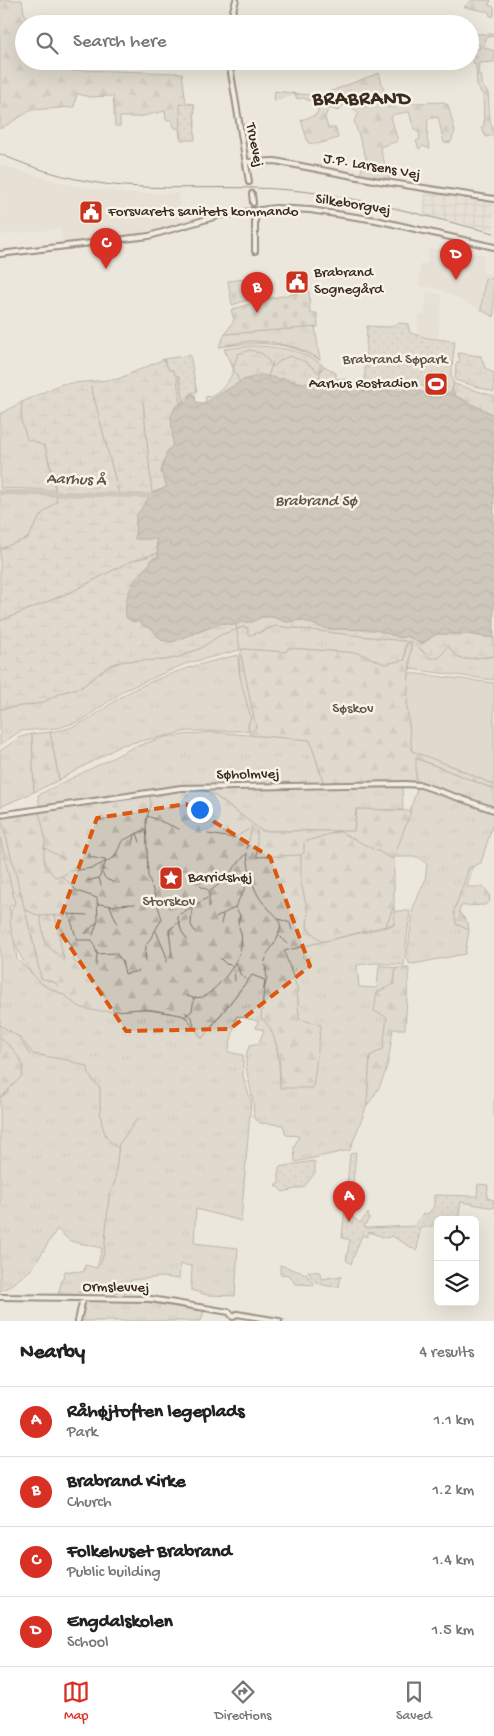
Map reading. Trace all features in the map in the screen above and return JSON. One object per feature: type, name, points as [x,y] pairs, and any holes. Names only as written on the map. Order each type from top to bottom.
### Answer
[{"type":"street","points":[[232,15],[236,0]]},
{"type":"street","name":"Truevej","points":[[230,70],[249,182]]},
{"type":"street","name":"J.P. Larsens Vej","points":[[246,162],[275,161],[370,180],[494,199]]},
{"type":"street","points":[[252,194],[253,203]]},
{"type":"street","name":"Silkeborgvej","points":[[0,254],[148,236],[221,215],[276,208],[310,210],[376,220],[494,247]]},
{"type":"street","points":[[255,214],[255,251]]},
{"type":"street","name":"Søholmvej","points":[[0,815],[181,788],[404,784],[420,785],[494,810]]},
{"type":"street","name":"Ormslevvej","points":[[0,1298],[151,1300],[229,1312],[233,1317],[237,1314],[279,1321]]},
{"type":"street","points":[[78,1321],[84,1298]]},
{"type":"highlighted area","points":[[186,804],[270,857],[310,966],[230,1029],[126,1031],[57,927],[97,818]]},
{"type":"shaded area","points":[[0,165],[74,186],[127,193],[179,193],[180,223],[140,233],[63,243],[60,229],[0,235]]},
{"type":"shaded area","points":[[425,191],[494,201],[494,231],[423,215]]},
{"type":"shaded area","points":[[428,248],[483,254],[483,272],[494,275],[494,317],[441,290],[419,285],[420,264],[428,264]]},
{"type":"shaded area","points":[[427,291],[442,295],[438,338],[417,335],[419,315],[424,315]]},
{"type":"green space","points":[[0,0],[22,0],[26,15],[15,15],[15,70],[182,73],[186,103],[194,104],[195,127],[186,138],[180,138],[179,129],[175,128],[171,120],[166,120],[165,111],[139,117],[120,117],[120,126],[115,126],[113,96],[90,97],[77,94],[74,107],[32,110],[0,129]]},
{"type":"green space","points":[[472,0],[491,0],[489,5],[494,7],[494,16],[490,16],[489,12],[464,7]]},
{"type":"green space","points":[[479,34],[494,34],[494,37],[485,38],[484,47],[494,51],[494,62],[479,63]]},
{"type":"green space","points":[[476,70],[478,70],[478,75],[481,75],[481,84],[488,93],[490,119],[494,135],[486,137],[481,127],[484,126],[483,95],[477,86]]},
{"type":"green space","points":[[379,73],[388,104],[443,102],[448,105],[455,131],[451,142],[444,143],[438,117],[428,119],[427,139],[430,149],[423,146],[419,149],[416,141],[420,139],[419,133],[414,129],[409,112],[395,114],[391,117],[398,141],[380,147],[389,179],[360,174],[366,158],[354,121],[359,113],[346,103],[338,111],[329,108],[325,117],[328,128],[336,128],[338,138],[318,144],[308,143],[301,120],[316,115],[320,105],[303,98],[297,99],[295,94],[274,101],[275,91],[318,96]]},
{"type":"green space","points":[[180,104],[194,104],[195,140],[181,140]]},
{"type":"green space","points":[[254,278],[256,293],[254,298],[232,305],[228,281]]},
{"type":"green space","points":[[485,278],[494,279],[494,317],[481,310]]},
{"type":"green space","points":[[309,291],[310,313],[317,313],[318,327],[225,334],[234,320],[231,310],[261,300]]},
{"type":"green space","name":"Brabrand Søpark","points":[[398,323],[408,324],[410,333],[428,338],[455,341],[451,376],[454,384],[451,392],[442,394],[439,398],[426,397],[424,386],[417,385],[409,390],[364,393],[367,326],[391,327]]},
{"type":"green space","points":[[315,327],[320,360],[295,349],[271,344],[219,347],[225,334]]},
{"type":"green space","points":[[251,346],[289,350],[308,356],[324,366],[319,373],[306,362],[281,360],[273,367],[263,354],[238,354],[234,367],[224,349]]},
{"type":"green space","points":[[250,350],[263,354],[273,367],[281,360],[290,356],[306,362],[319,373],[324,366],[336,373],[336,377],[322,382],[303,383],[282,378],[205,403],[206,396],[210,397],[227,383],[238,354]]},
{"type":"green space","points":[[458,353],[481,356],[485,368],[494,373],[494,392],[455,380],[456,363],[460,362]]},
{"type":"green space","points":[[190,355],[197,392],[191,393],[184,401],[179,376],[175,375],[173,370],[169,370],[164,359]]},
{"type":"green space","points":[[164,359],[169,370],[173,370],[179,376],[184,401],[180,403],[173,445],[167,452],[161,471],[167,487],[152,493],[151,496],[158,557],[142,572],[134,584],[131,599],[131,621],[141,622],[152,629],[161,640],[172,642],[222,623],[236,625],[241,622],[252,622],[261,617],[272,617],[287,622],[301,620],[327,629],[376,630],[401,638],[407,636],[419,643],[424,643],[436,634],[466,634],[494,638],[494,656],[464,659],[455,655],[448,646],[439,658],[430,658],[413,642],[276,626],[248,635],[248,628],[244,627],[220,635],[201,648],[179,657],[165,660],[123,661],[110,665],[82,687],[60,693],[42,703],[0,709],[0,549],[28,538],[41,515],[57,501],[54,480],[45,446],[27,439],[21,420],[22,402],[61,384],[118,379]]},
{"type":"green space","points":[[454,384],[494,396],[494,415],[452,394],[442,394],[452,392]]},
{"type":"green space","points":[[22,402],[21,418],[45,446],[55,490],[0,488],[0,414]]},
{"type":"green space","points":[[0,494],[56,496],[57,501],[41,515],[28,538],[0,549]]},
{"type":"green space","points":[[276,626],[413,642],[424,653],[448,646],[464,659],[494,656],[494,680],[410,669],[411,644],[405,646],[405,660],[385,664],[358,653],[288,648],[286,652],[243,649],[185,664],[125,690],[81,721],[58,728],[20,731],[0,745],[0,709],[42,703],[60,693],[82,687],[104,669],[123,661],[165,660],[179,657],[201,648],[220,635],[235,629],[244,627],[259,633]]},
{"type":"green space","name":"Søskov","points":[[406,643],[411,644],[407,706],[412,750],[494,785],[494,789],[416,758],[416,781],[324,784],[310,740],[250,735],[248,725],[251,718],[239,663],[243,649],[286,652],[288,648],[358,653],[385,664],[405,660]]},
{"type":"green space","points":[[238,655],[239,671],[251,718],[248,725],[249,731],[189,731],[122,745],[59,780],[50,732],[77,725],[137,688],[162,677]]},
{"type":"green space","points":[[409,673],[494,683],[494,785],[457,768],[412,751],[407,706]]},
{"type":"green space","points":[[50,732],[59,780],[34,792],[32,734]]},
{"type":"green space","points":[[212,732],[310,740],[324,784],[183,785],[40,808],[38,795],[134,747],[165,737]]},
{"type":"green space","points":[[32,734],[34,792],[0,807],[0,751],[20,737]]},
{"type":"green space","points":[[415,758],[494,789],[494,808],[416,781]]},
{"type":"green space","points":[[402,786],[403,810],[356,809],[354,831],[262,831],[213,794],[201,788]]},
{"type":"green space","points":[[418,786],[494,812],[494,820],[481,863],[469,868],[456,924],[469,930],[465,954],[413,964],[409,963],[407,958],[413,908],[425,880],[427,864],[418,857],[394,857]]},
{"type":"green space","name":"Storskov","points":[[202,790],[213,794],[262,831],[354,831],[357,809],[411,811],[394,857],[394,924],[284,951],[297,988],[299,1019],[321,1025],[313,1088],[280,1088],[278,1050],[272,1032],[261,1018],[265,980],[252,975],[202,1038],[187,1018],[181,1015],[145,1009],[104,1011],[80,1007],[36,978],[28,969],[16,946],[10,922],[11,911],[15,903],[0,837],[0,816],[178,791]]},
{"type":"green space","points":[[0,837],[16,903],[9,906],[17,959],[43,985],[64,995],[78,1006],[112,1011],[142,1009],[181,1015],[187,1018],[202,1039],[252,975],[265,980],[261,1018],[267,1024],[275,1040],[279,1060],[280,1088],[321,1026],[299,1019],[297,988],[283,951],[394,925],[395,911],[410,911],[404,965],[376,963],[357,965],[359,987],[377,988],[379,965],[396,968],[383,1049],[370,1056],[367,1105],[350,1150],[295,1162],[294,1147],[299,1136],[286,1135],[283,1125],[260,1123],[253,1117],[254,1108],[247,1071],[247,1053],[250,1045],[259,1043],[264,1030],[256,1028],[258,1021],[237,1016],[228,1052],[243,1055],[243,1076],[251,1101],[241,1221],[196,1209],[194,1243],[238,1248],[235,1296],[207,1295],[191,1290],[192,1266],[180,1264],[179,1279],[163,1277],[131,1280],[130,1292],[58,1293],[65,1271],[84,1272],[85,1265],[97,1268],[102,1248],[70,1241],[57,1229],[32,1269],[0,1291],[0,1098],[8,1092],[12,1048],[0,1038]]},
{"type":"green space","points":[[473,866],[467,887],[484,887],[489,894],[490,901],[485,905],[461,906],[459,912],[468,923],[469,930],[456,924],[454,911],[469,868]]},
{"type":"green space","points":[[396,968],[409,968],[405,1029],[393,1029],[383,1078],[379,1088],[367,1105],[370,1056],[383,1049],[387,1017],[374,1011],[377,992],[394,984]]},
{"type":"green space","points":[[0,1038],[12,1048],[23,1064],[22,1076],[0,1098]]},
{"type":"green space","points":[[356,1152],[350,1215],[360,1223],[368,1213],[369,1219],[364,1226],[367,1228],[414,1226],[423,1214],[428,1214],[434,1206],[434,1195],[477,1196],[478,1184],[488,1185],[487,1198],[494,1200],[494,1208],[461,1202],[459,1216],[434,1216],[434,1226],[420,1228],[417,1251],[392,1236],[386,1238],[369,1232],[367,1237],[362,1235],[351,1264],[346,1260],[350,1240],[342,1238],[350,1154]]},
{"type":"green space","points":[[315,1162],[315,1173],[304,1187],[283,1192],[275,1184],[279,1184],[279,1167]]},
{"type":"green space","points":[[280,1265],[306,1274],[315,1285],[295,1284],[289,1275],[280,1274]]},
{"type":"green space","points":[[308,1271],[320,1272],[321,1279],[341,1276],[339,1287],[317,1282]]},
{"type":"green space","points":[[86,1301],[144,1302],[204,1311],[201,1321],[80,1321]]},
{"type":"water","name":"Brabrand Sø","points":[[261,375],[303,383],[343,379],[359,384],[364,392],[415,389],[425,393],[426,397],[439,398],[442,394],[450,395],[454,392],[455,396],[494,415],[494,638],[466,634],[436,634],[421,644],[407,636],[401,638],[376,630],[327,629],[301,620],[286,622],[272,617],[261,617],[252,622],[241,622],[236,625],[222,623],[172,642],[161,640],[152,629],[142,625],[141,622],[131,621],[126,617],[126,601],[131,587],[150,564],[150,560],[158,556],[157,539],[135,539],[136,516],[152,493],[167,487],[161,471],[167,452],[173,445],[171,416],[175,407],[188,400],[191,393],[195,395],[196,402],[205,403],[243,380]]},
{"type":"waterway","points":[[226,345],[251,341],[268,342]]},
{"type":"waterway","points":[[271,342],[297,348],[318,358]]},
{"type":"waterway","points":[[225,352],[240,382]]},
{"type":"waterway","points":[[268,376],[273,362]]},
{"type":"waterway","points":[[320,365],[320,382]]},
{"type":"waterway","points":[[177,377],[180,403]]},
{"type":"waterway","points":[[91,386],[119,494]]},
{"type":"waterway","points":[[143,401],[152,493]]},
{"type":"waterway","name":"Aarhus Å","points":[[0,492],[151,496]]},
{"type":"waterway","points":[[0,621],[71,592],[129,562],[158,553]]},
{"type":"waterway","points":[[236,625],[240,650]]},
{"type":"waterway","points":[[241,655],[256,728]]},
{"type":"waterway","points":[[150,796],[151,804],[146,821],[148,876],[151,884]]},
{"type":"waterway","points":[[39,812],[45,841],[44,861],[47,869],[56,877],[62,876],[77,891],[97,898],[98,920],[93,935]]},
{"type":"waterway","points":[[147,816],[156,819]]},
{"type":"waterway","points":[[2,821],[30,930]]},
{"type":"waterway","points":[[160,821],[179,829]]},
{"type":"waterway","points":[[247,849],[252,826]]},
{"type":"waterway","points":[[62,876],[70,871],[93,868],[115,857],[122,841],[146,829]]},
{"type":"waterway","points":[[239,835],[249,829]]},
{"type":"waterway","points":[[257,830],[257,857],[301,855]]},
{"type":"waterway","points":[[307,841],[339,831],[373,849]]},
{"type":"waterway","points":[[137,833],[140,842]]},
{"type":"waterway","points":[[208,834],[233,838],[237,836]]},
{"type":"waterway","points":[[133,844],[135,835]]},
{"type":"waterway","points":[[301,881],[301,855],[304,853],[304,843]]},
{"type":"waterway","points":[[43,847],[64,859]]},
{"type":"waterway","points":[[376,850],[389,857]]},
{"type":"waterway","points":[[87,881],[99,878],[106,862],[105,860],[90,857],[88,852]]},
{"type":"waterway","points":[[209,907],[209,892],[223,881],[247,853]]},
{"type":"waterway","points":[[247,854],[254,887],[264,904]]},
{"type":"waterway","points":[[101,872],[106,879],[113,882]]},
{"type":"waterway","points":[[238,924],[240,915],[235,907],[245,888],[250,872]]},
{"type":"waterway","points":[[99,878],[101,885]]},
{"type":"waterway","points":[[204,881],[218,883]]},
{"type":"waterway","points":[[301,883],[308,912]]},
{"type":"waterway","points":[[200,886],[208,890]]},
{"type":"waterway","points":[[147,944],[162,919],[152,887]]},
{"type":"waterway","points":[[184,896],[185,904],[192,907]]},
{"type":"waterway","points":[[180,914],[207,898]]},
{"type":"waterway","points":[[98,904],[115,906]]},
{"type":"waterway","points":[[117,905],[135,904]]},
{"type":"waterway","points":[[110,906],[117,923]]},
{"type":"waterway","points":[[266,906],[277,917],[280,925],[277,938],[267,954]]},
{"type":"waterway","points":[[216,918],[235,907]]},
{"type":"waterway","points":[[385,928],[393,908]]},
{"type":"waterway","points":[[192,909],[191,925],[195,932]]},
{"type":"waterway","points":[[26,910],[39,916],[64,915]]},
{"type":"waterway","points":[[67,914],[87,915]]},
{"type":"waterway","points":[[69,914],[77,940],[92,940],[97,953],[96,966]]},
{"type":"waterway","points":[[308,914],[307,928],[321,941]]},
{"type":"waterway","points":[[55,915],[64,961]]},
{"type":"waterway","points":[[221,924],[223,915]]},
{"type":"waterway","points":[[40,916],[45,944],[58,955]]},
{"type":"waterway","points":[[177,916],[182,932],[187,939]]},
{"type":"waterway","points":[[279,919],[290,923],[292,930]]},
{"type":"waterway","points":[[85,934],[97,922]]},
{"type":"waterway","points":[[172,956],[169,930],[179,922]]},
{"type":"waterway","points":[[186,1015],[192,1011],[194,998],[204,997],[213,990],[234,965],[241,946],[242,936],[239,927]]},
{"type":"waterway","points":[[156,931],[166,955],[166,962]]},
{"type":"waterway","points":[[31,933],[41,978],[56,983],[58,987]]},
{"type":"waterway","points":[[279,936],[287,944]]},
{"type":"waterway","points":[[61,937],[68,941],[73,951]]},
{"type":"waterway","points":[[145,962],[146,946]]},
{"type":"waterway","points":[[97,954],[115,953],[122,960],[125,974],[139,971]]},
{"type":"waterway","points":[[220,958],[226,964],[231,965]]},
{"type":"waterway","points":[[265,962],[266,958]]},
{"type":"waterway","points":[[72,959],[78,965]]},
{"type":"waterway","points":[[236,961],[240,974],[246,979]]},
{"type":"waterway","points":[[234,965],[235,981]]},
{"type":"waterway","points":[[264,990],[267,978],[265,965]]},
{"type":"waterway","points":[[187,996],[193,998]]},
{"type":"waterway","points":[[185,1012],[192,1018],[194,1025]]},
{"type":"waterway","points":[[0,1025],[19,1037],[33,1054],[67,1060],[88,1067],[89,1075],[100,1088],[100,1113],[104,1130],[111,1143],[118,1148]]},
{"type":"waterway","points":[[23,1045],[30,1055]]},
{"type":"waterway","points":[[494,1100],[494,1115]]},
{"type":"waterway","points":[[100,1265],[104,1253],[109,1196],[115,1181],[119,1144],[138,1118]]},
{"type":"waterway","points":[[81,1321],[86,1301],[115,1300]]},
{"type":"waterway","points":[[117,1300],[129,1301]]},
{"type":"waterway","points":[[139,1301],[189,1307]]},
{"type":"waterway","points":[[192,1308],[215,1312]]},
{"type":"waterway","points":[[243,1312],[273,1317]]},
{"type":"waterway","points":[[247,1318],[258,1320]]},
{"type":"waterway","points":[[275,1318],[285,1320]]},
{"type":"waterway","points":[[260,1320],[265,1321]]},
{"type":"tunnel","points":[[249,182],[252,194]]},
{"type":"railway","points":[[0,154],[45,171],[92,182],[124,186],[249,188],[316,193],[393,208],[494,233]]},
{"type":"place","name":"Forsvarets sanitets kommando","points":[[91,212]]},
{"type":"place","name":"Folkehuset Brabrand","points":[[106,269]]},
{"type":"place","name":"Engdalskolen","points":[[456,280]]},
{"type":"place","name":"Brabrand Sognegård","points":[[297,282]]},
{"type":"place","name":"Brabrand Kirke","points":[[257,313]]},
{"type":"place","name":"Aarhus Rostadion","points":[[436,384]]},
{"type":"place","name":"Barridshøj","points":[[171,878]]},
{"type":"place","name":"Råhøjtoften legeplads","points":[[349,1222]]},
{"type":"district","name":"BRABRAND","points":[[362,100]]}]
